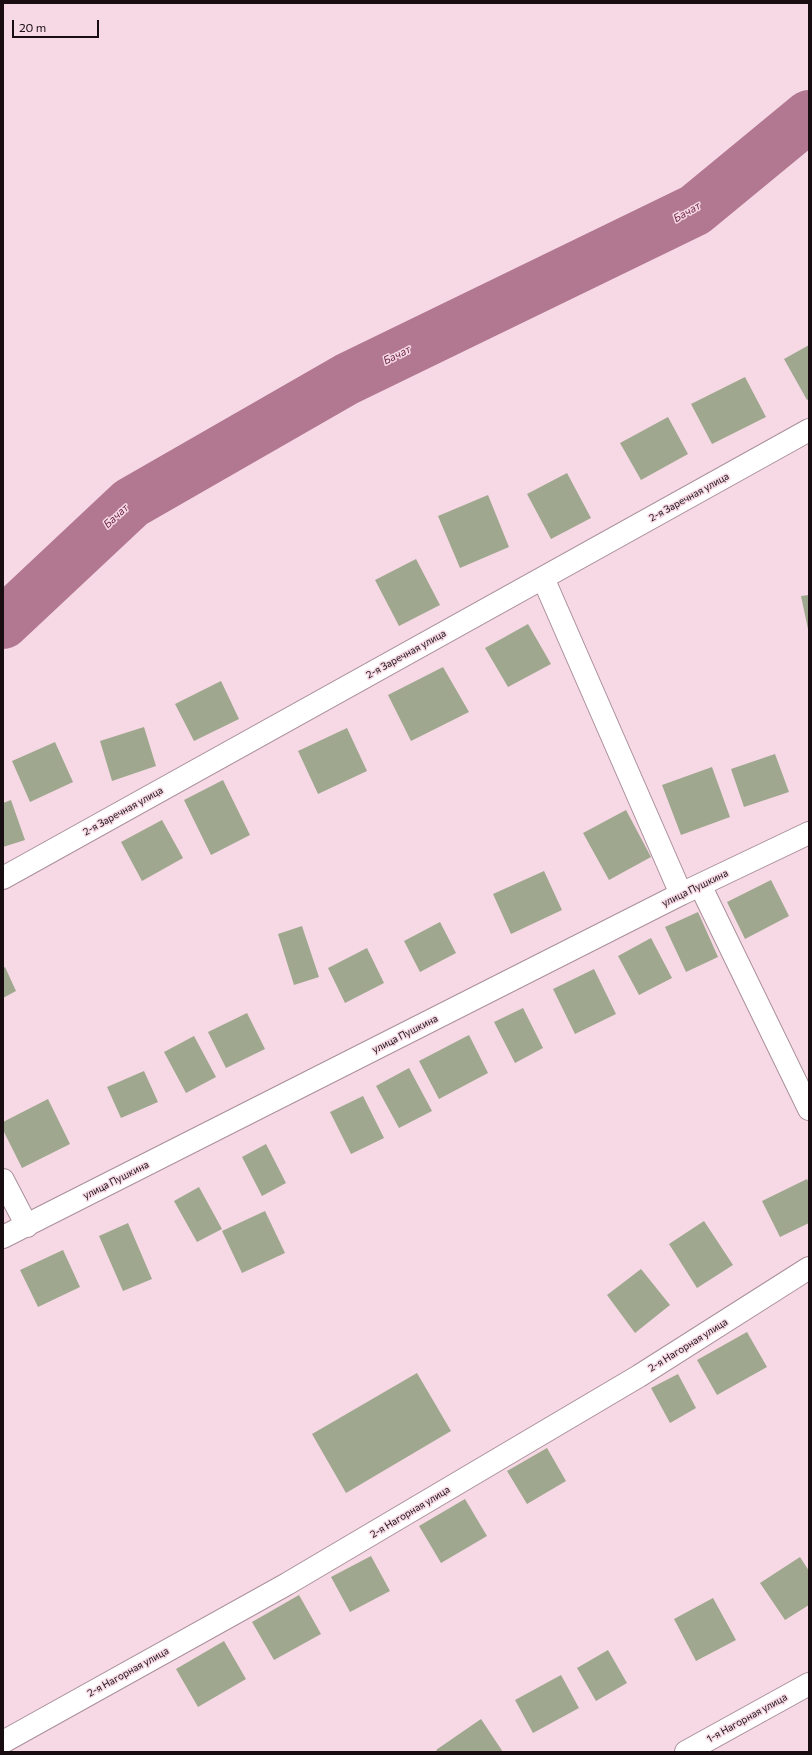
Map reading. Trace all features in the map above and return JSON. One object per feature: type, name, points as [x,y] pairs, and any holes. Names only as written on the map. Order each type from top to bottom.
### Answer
[{"type":"street","name":"2-я Заречная улица","points":[[3,878],[542,578],[807,438]]},
{"type":"street","points":[[542,578],[681,894]]},
{"type":"street","name":"улица Пушкина","points":[[3,1238],[681,894],[809,833]]},
{"type":"street","points":[[700,885],[809,1109]]},
{"type":"street","points":[[3,1180],[26,1226]]},
{"type":"street","name":"2-я Нагорная улица","points":[[3,1742],[287,1584],[639,1376],[809,1268]]},
{"type":"street","name":"1-я Нагорная улица","points":[[686,1752],[809,1684]]},
{"type":"building","points":[[809,345],[809,399],[807,400],[784,359]]},
{"type":"building","points":[[745,377],[766,417],[712,444],[691,404]]},
{"type":"building","points":[[668,417],[688,454],[641,480],[620,443]]},
{"type":"building","points":[[567,473],[591,518],[551,539],[527,494]]},
{"type":"building","points":[[488,495],[509,547],[460,568],[438,516]]},
{"type":"building","points":[[416,559],[440,605],[399,626],[375,580]]},
{"type":"building","points":[[809,595],[809,628],[808,629],[801,596]]},
{"type":"building","points":[[528,624],[551,664],[508,687],[485,648]]},
{"type":"building","points":[[443,667],[469,712],[411,741],[388,695]]},
{"type":"building","points":[[221,681],[239,719],[194,741],[175,704]]},
{"type":"building","points":[[144,727],[156,766],[112,781],[100,741]]},
{"type":"building","points":[[347,728],[367,771],[318,794],[298,751]]},
{"type":"building","points":[[55,742],[73,782],[30,802],[12,761]]},
{"type":"building","points":[[775,754],[789,792],[744,807],[731,769]]},
{"type":"building","points":[[712,767],[730,817],[681,835],[662,785]]},
{"type":"building","points":[[223,780],[250,835],[211,855],[184,800]]},
{"type":"building","points":[[11,800],[25,840],[3,847],[3,803]]},
{"type":"building","points":[[626,810],[651,857],[609,880],[583,833]]},
{"type":"building","points":[[162,820],[183,858],[142,881],[121,842]]},
{"type":"building","points":[[544,871],[562,910],[511,934],[493,894]]},
{"type":"building","points":[[771,880],[789,916],[745,939],[727,902]]},
{"type":"building","points":[[698,912],[718,957],[686,972],[665,927]]},
{"type":"building","points":[[440,922],[456,953],[420,972],[404,941]]},
{"type":"building","points":[[302,926],[319,977],[294,985],[278,934]]},
{"type":"building","points":[[651,938],[672,978],[639,995],[618,956]]},
{"type":"building","points":[[367,948],[384,983],[345,1003],[328,968]]},
{"type":"building","points":[[5,967],[16,991],[3,998],[3,968]]},
{"type":"building","points":[[594,969],[616,1014],[575,1034],[553,989]]},
{"type":"building","points":[[523,1008],[543,1048],[515,1063],[494,1022]]},
{"type":"building","points":[[247,1013],[265,1049],[226,1068],[208,1032]]},
{"type":"building","points":[[469,1035],[488,1073],[439,1099],[419,1061]]},
{"type":"building","points":[[194,1036],[216,1077],[186,1093],[164,1052]]},
{"type":"building","points":[[409,1068],[432,1111],[399,1128],[376,1086]]},
{"type":"building","points":[[144,1071],[158,1102],[121,1118],[107,1087]]},
{"type":"building","points":[[363,1096],[384,1138],[351,1154],[330,1112]]},
{"type":"building","points":[[48,1099],[70,1144],[22,1168],[3,1130],[3,1122]]},
{"type":"building","points":[[266,1144],[286,1183],[262,1196],[242,1157]]},
{"type":"building","points":[[807,1179],[809,1183],[809,1223],[780,1237],[762,1201]]},
{"type":"building","points":[[199,1187],[222,1229],[197,1242],[174,1201]]},
{"type":"building","points":[[265,1211],[285,1253],[242,1273],[222,1231]]},
{"type":"building","points":[[704,1221],[733,1265],[697,1288],[669,1244]]},
{"type":"building","points":[[128,1223],[152,1279],[123,1291],[99,1236]]},
{"type":"building","points":[[63,1250],[80,1287],[38,1307],[20,1270]]},
{"type":"building","points":[[641,1269],[670,1305],[635,1333],[607,1295]]},
{"type":"building","points":[[747,1332],[767,1367],[717,1395],[697,1360]]},
{"type":"building","points":[[417,1373],[451,1431],[346,1493],[312,1434]]},
{"type":"building","points":[[678,1374],[696,1408],[670,1423],[651,1388]]},
{"type":"building","points":[[547,1448],[566,1481],[527,1504],[507,1471]]},
{"type":"building","points":[[465,1499],[487,1536],[441,1563],[419,1526]]},
{"type":"building","points":[[371,1556],[390,1591],[350,1612],[331,1577]]},
{"type":"building","points":[[800,1557],[809,1571],[809,1605],[785,1620],[760,1583]]},
{"type":"building","points":[[299,1595],[321,1634],[274,1660],[252,1622]]},
{"type":"building","points":[[713,1598],[736,1640],[696,1661],[674,1619]]},
{"type":"building","points":[[224,1641],[246,1679],[198,1707],[176,1669]]},
{"type":"building","points":[[608,1650],[627,1683],[596,1701],[577,1668]]},
{"type":"building","points":[[561,1675],[579,1708],[533,1733],[515,1700]]},
{"type":"building","points":[[481,1719],[503,1752],[438,1752],[436,1750]]},
{"type":"waterway","name":"Бачат","points":[[3,623],[131,503],[347,379],[695,210],[809,116]]}]
